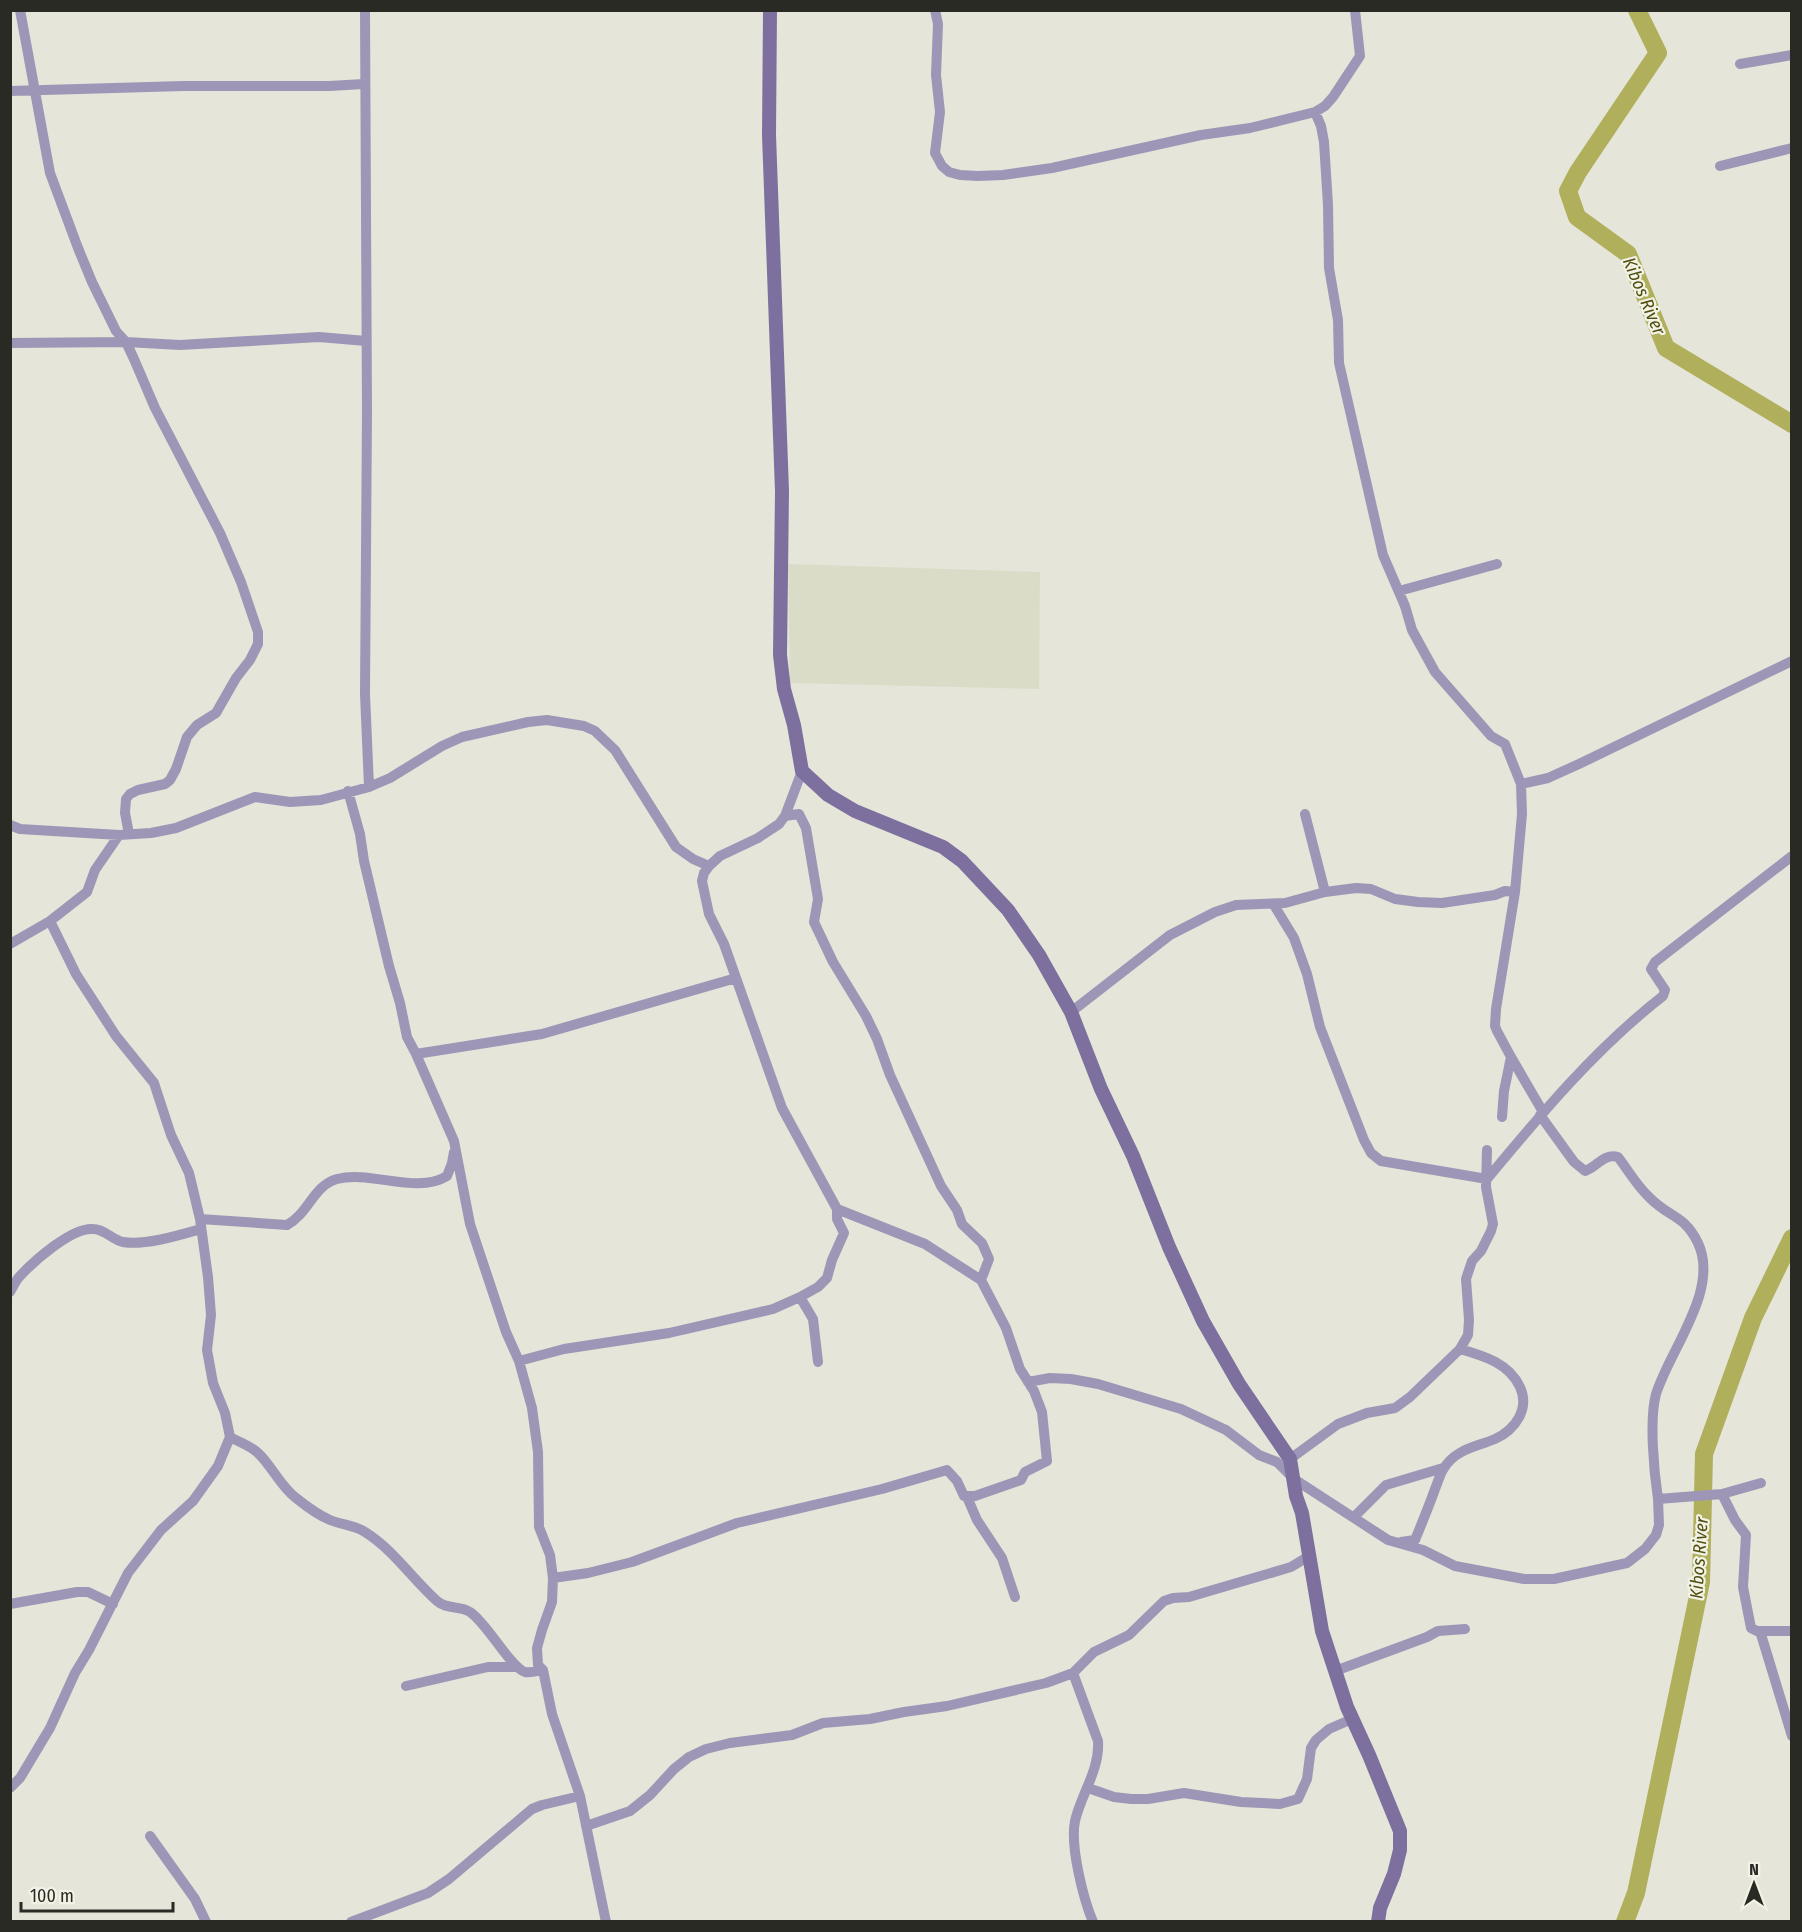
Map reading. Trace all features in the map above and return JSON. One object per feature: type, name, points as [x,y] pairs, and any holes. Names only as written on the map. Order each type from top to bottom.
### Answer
[{"type":"main road","points":[[770,10],[770,135],[782,490],[780,655],[784,689],[794,725],[802,771],[828,795],[855,811],[943,847],[962,861],[1008,910],[1039,955],[1071,1012],[1101,1089],[1133,1155],[1169,1247],[1203,1321],[1239,1384],[1290,1459],[1322,1631],[1352,1719],[1401,1831],[1400,1850],[1394,1874],[1380,1908],[1378,1922]]},
{"type":"street","points":[[10,945],[50,921],[87,892],[95,870],[124,835],[126,799],[138,790],[171,780],[187,737],[197,725],[216,713],[258,644],[258,632],[241,582],[220,533],[168,435],[126,342],[116,331],[92,282],[50,173],[20,10]]},
{"type":"street","points":[[365,10],[365,694],[369,787]]},
{"type":"street","points":[[935,10],[938,24],[936,75],[940,112],[935,153],[942,166],[960,175],[1003,175],[1052,168],[1201,135],[1250,128],[1315,112],[1333,97],[1360,56],[1355,10]]},
{"type":"street","points":[[1740,64],[1791,55]]},
{"type":"street","points":[[10,91],[171,86],[364,84]]},
{"type":"street","points":[[1028,1382],[1050,1378],[1071,1379],[1098,1384],[1181,1409],[1226,1430],[1259,1455],[1277,1462],[1294,1479],[1395,1543],[1423,1550],[1455,1566],[1524,1579],[1554,1579],[1627,1563],[1645,1549],[1656,1535],[1659,1525],[1654,1472],[1653,1416],[1656,1395],[1698,1298],[1703,1281],[1703,1261],[1699,1244],[1687,1224],[1663,1210],[1648,1196],[1618,1157],[1607,1157],[1590,1170],[1581,1169],[1542,1114],[1495,1026],[1515,892],[1522,814],[1521,784],[1505,744],[1491,736],[1435,672],[1412,630],[1399,591],[1383,555],[1339,363],[1338,320],[1329,268],[1324,142],[1315,112]]},
{"type":"street","points":[[1720,166],[1791,148]]},
{"type":"street","points":[[10,343],[126,342],[180,345],[308,337],[366,341]]},
{"type":"street","points":[[1399,591],[1497,564]]},
{"type":"street","points":[[1521,784],[1548,778],[1580,764],[1791,661]]},
{"type":"street","points":[[10,825],[20,829],[124,835],[176,828],[255,797],[290,802],[321,800],[369,787],[390,778],[442,746],[462,737],[547,720],[574,723],[595,731],[615,750],[676,848],[709,866]]},
{"type":"street","points":[[519,1361],[564,1349],[669,1333],[773,1309],[818,1287],[827,1278],[844,1233],[837,1220],[837,1209],[782,1108],[703,891],[704,873],[709,866],[720,856],[768,832],[785,816],[802,771]]},
{"type":"street","points":[[348,791],[407,1038],[455,1146],[470,1224],[506,1332],[519,1361],[536,1427],[539,1527],[550,1556],[553,1578],[552,1602],[537,1648],[538,1665],[543,1670],[552,1714],[580,1796],[606,1922]]},
{"type":"street","points":[[785,816],[799,814],[806,828],[818,899],[814,922],[833,962],[873,1031],[890,1075],[937,1178],[957,1210],[962,1224],[982,1243],[989,1259],[981,1280]]},
{"type":"street","points":[[1305,814],[1325,892]]},
{"type":"street","points":[[1487,1179],[1542,1114],[1599,1053],[1663,996],[1665,990],[1651,969],[1655,962],[1791,856]]},
{"type":"street","points":[[1071,1012],[1116,979],[1144,954],[1189,923],[1236,905],[1274,905],[1325,892],[1356,888],[1395,898],[1442,903],[1495,895],[1505,891],[1515,892]]},
{"type":"street","points":[[1274,905],[1294,938],[1307,974],[1320,1027],[1371,1153],[1381,1161],[1487,1179]]},
{"type":"street","points":[[10,1788],[20,1778],[50,1728],[75,1673],[128,1573],[160,1530],[193,1501],[218,1466],[230,1437],[225,1413],[213,1383],[207,1350],[211,1315],[200,1224],[189,1173],[171,1135],[154,1083],[116,1036],[82,983],[50,921]]},
{"type":"street","points":[[416,1054],[542,1034],[736,978]]},
{"type":"street","points":[[1502,1117],[1504,1091],[1511,1057]]},
{"type":"street","points":[[10,1292],[19,1277],[62,1241],[81,1230],[92,1228],[101,1230],[122,1242],[165,1239],[200,1224],[287,1225],[293,1222],[325,1184],[336,1179],[353,1176],[429,1183],[440,1180],[447,1176],[455,1146]]},
{"type":"street","points":[[1290,1459],[1338,1424],[1367,1413],[1395,1408],[1410,1397],[1460,1349],[1468,1335],[1466,1279],[1472,1261],[1480,1251],[1493,1224],[1487,1198],[1487,1150]]},
{"type":"street","points":[[837,1209],[925,1244],[981,1280],[1006,1328],[1020,1369],[1034,1390],[1042,1412],[1047,1461],[1025,1472],[1021,1480],[967,1497]]},
{"type":"street","points":[[800,1297],[813,1319],[818,1362]]},
{"type":"street","points":[[1395,1543],[1415,1540],[1443,1468],[1457,1454],[1495,1439],[1509,1430],[1520,1417],[1523,1406],[1520,1386],[1498,1362],[1460,1349]]},
{"type":"street","points":[[230,1437],[257,1452],[293,1496],[307,1507],[331,1520],[365,1532],[379,1543],[437,1602],[446,1608],[471,1612],[517,1667]]},
{"type":"street","points":[[1354,1517],[1386,1485],[1443,1468]]},
{"type":"street","points":[[553,1578],[588,1573],[632,1562],[737,1523],[882,1489],[947,1470],[957,1481],[977,1520],[1002,1558],[1015,1597]]},
{"type":"street","points":[[1658,1499],[1718,1494],[1761,1483]]},
{"type":"street","points":[[1718,1494],[1746,1535],[1743,1571],[1745,1605],[1751,1628],[1760,1631],[1791,1631]]},
{"type":"street","points":[[586,1826],[630,1811],[651,1794],[674,1769],[689,1757],[706,1749],[730,1743],[792,1735],[823,1723],[870,1719],[947,1706],[1046,1683],[1073,1674],[1094,1652],[1129,1635],[1164,1602],[1173,1598],[1189,1597],[1291,1567],[1309,1556]]},
{"type":"street","points":[[10,1604],[88,1592],[113,1604]]},
{"type":"street","points":[[1335,1671],[1427,1638],[1438,1631],[1465,1629]]},
{"type":"street","points":[[1760,1631],[1791,1736]]},
{"type":"street","points":[[406,1686],[488,1667],[517,1667],[531,1672],[543,1670]]},
{"type":"street","points":[[1073,1674],[1098,1741],[1099,1751],[1076,1821],[1074,1835],[1076,1857],[1093,1922]]},
{"type":"street","points":[[1088,1788],[1114,1797],[1131,1799],[1148,1799],[1184,1793],[1241,1802],[1280,1804],[1298,1799],[1307,1779],[1311,1748],[1316,1740],[1329,1729],[1352,1719]]},
{"type":"street","points":[[351,1922],[428,1893],[449,1879],[532,1809],[542,1804],[580,1796]]},
{"type":"street","points":[[150,1836],[195,1899],[206,1922]]},
{"type":"shaded area","points":[[788,564],[1040,572],[1039,689],[790,683]]},
{"type":"waterway","name":"Kibos River","points":[[1637,10],[1658,53],[1578,172],[1568,191],[1577,217],[1628,254],[1666,348],[1792,424]]},
{"type":"waterway","name":"Kibos River","points":[[1625,1922],[1636,1893],[1701,1582],[1704,1454],[1753,1318],[1792,1238]]}]
